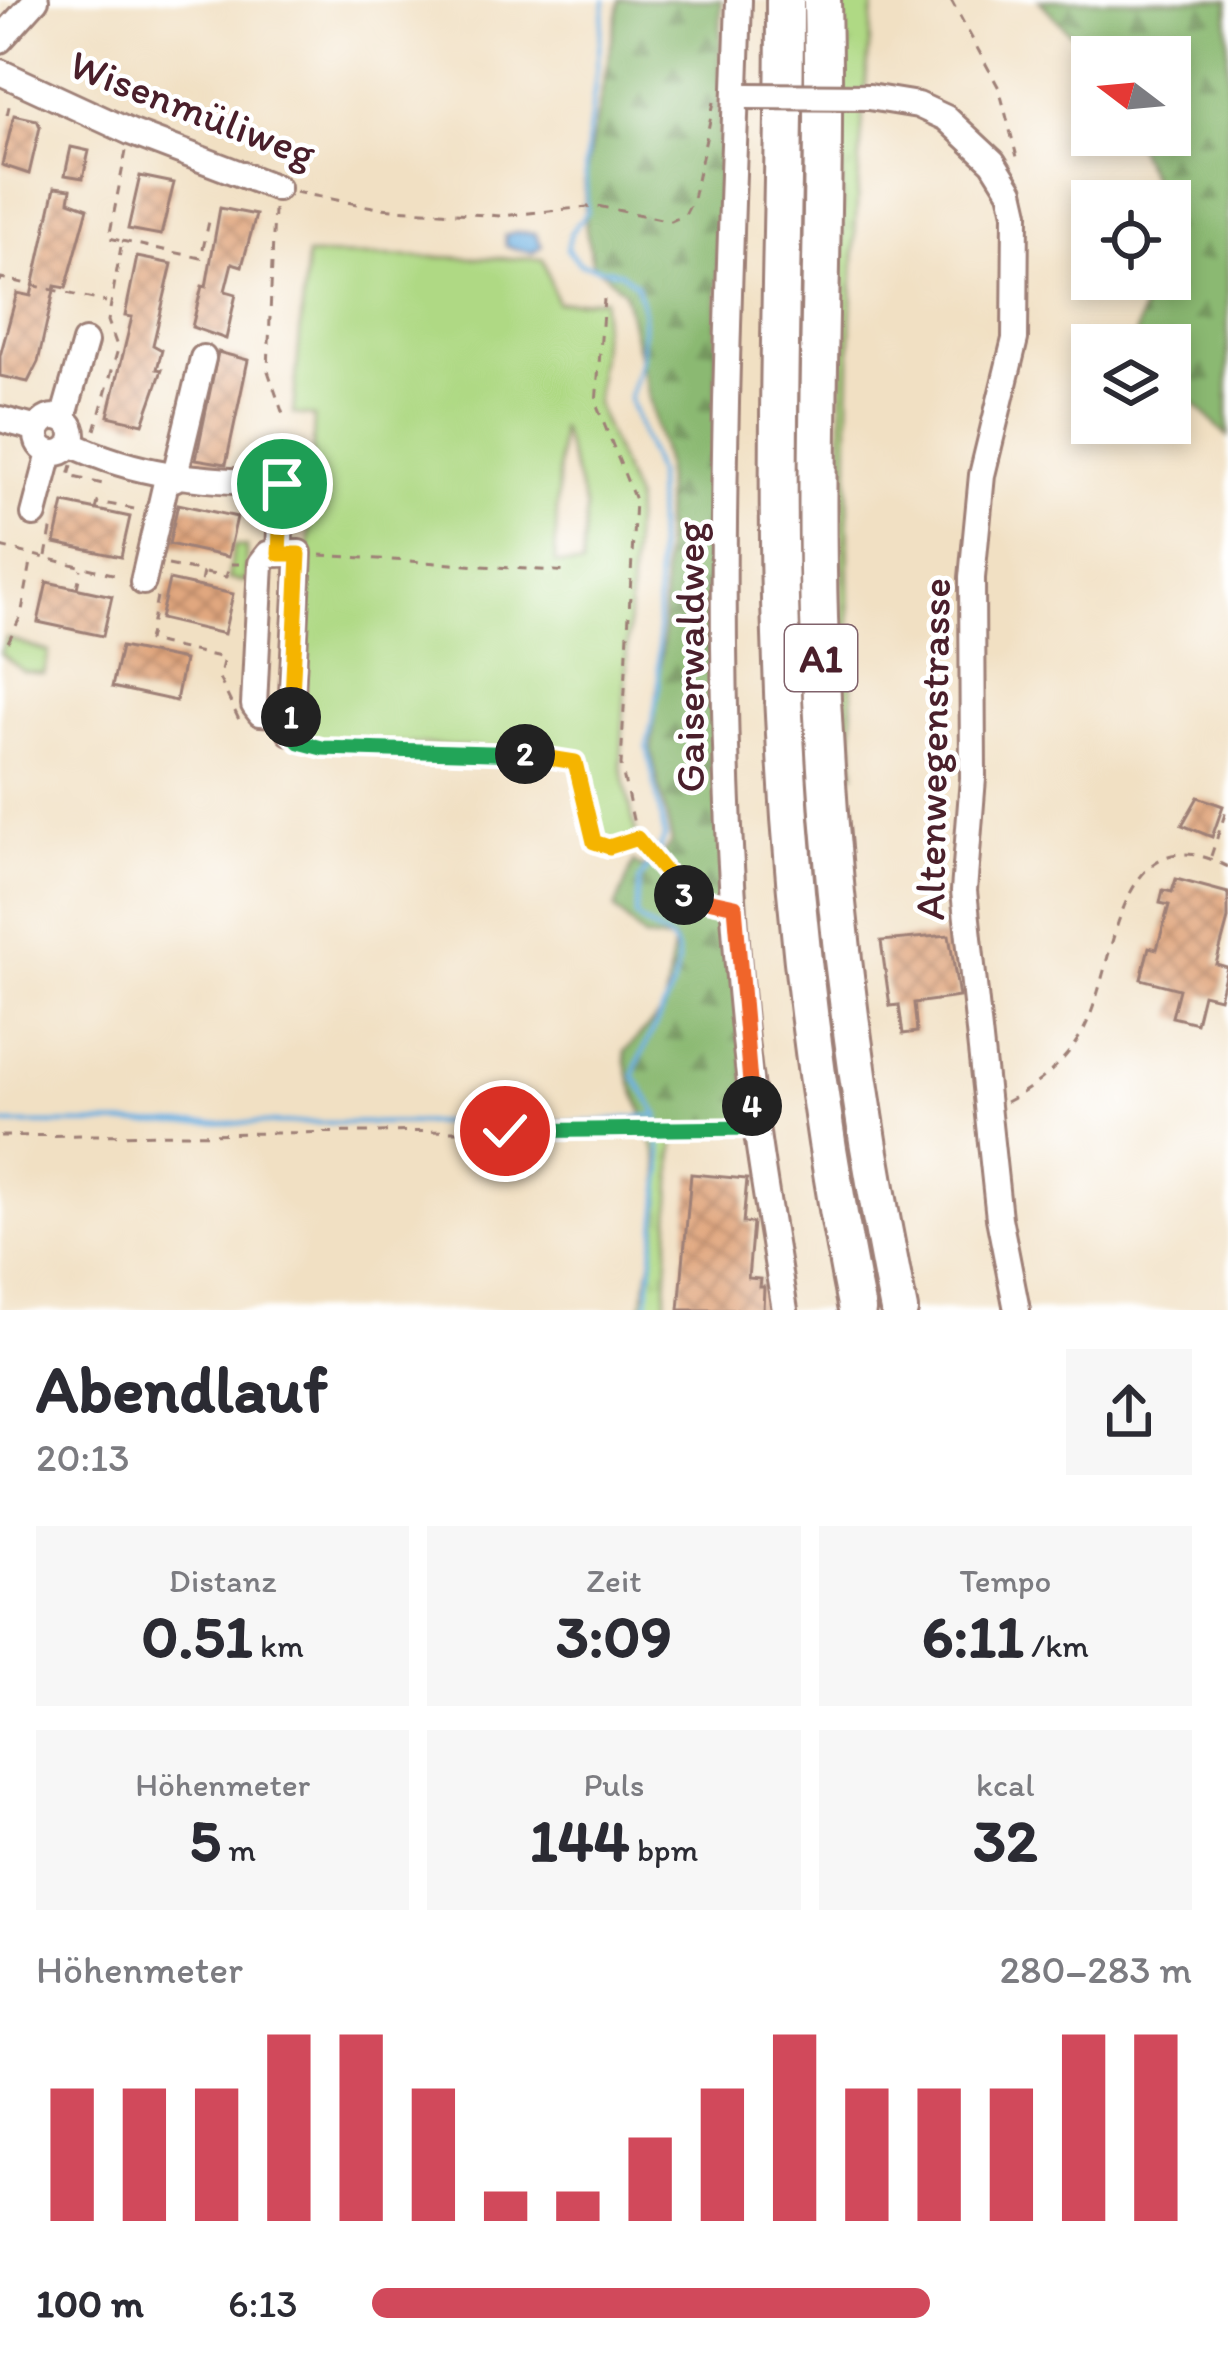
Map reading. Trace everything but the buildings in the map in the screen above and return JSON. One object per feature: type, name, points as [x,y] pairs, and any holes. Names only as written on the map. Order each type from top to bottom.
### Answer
[{"type":"highway","name":"A1","points":[[785,0],[779,539],[786,766],[815,1063],[857,1310]]},
{"type":"highway","name":"A1","points":[[822,0],[818,516],[827,794],[856,1063],[898,1310]]},
{"type":"street","points":[[0,40],[36,0]]},
{"type":"street","name":"Gaiserwaldweg","points":[[739,0],[724,640],[735,906],[754,1128],[785,1310]]},
{"type":"street","name":"Wisenmüliweg","points":[[0,72],[130,132],[277,188]]},
{"type":"street","points":[[739,94],[869,98],[918,105],[946,118],[994,162],[1011,191]]},
{"type":"street","name":"Altenwegenstrasse","points":[[1011,191],[1018,240],[1016,339],[982,475],[968,648],[974,778],[964,891],[991,1108],[999,1218],[1017,1310]]},
{"type":"street","points":[[63,418],[85,342]]},
{"type":"street","points":[[146,571],[202,358]]},
{"type":"street","points":[[63,418],[46,420],[38,429],[38,440],[171,478],[282,484],[289,554],[295,634],[291,723],[260,713],[254,706],[261,563],[268,554],[289,554]]},
{"type":"street","points":[[44,515],[60,448],[73,432],[63,418]]},
{"type":"street","points":[[0,419],[38,429]]},
{"type":"street","points":[[257,632],[295,634]]},
{"type":"path","points":[[951,0],[1006,108],[1016,152],[1011,191]]},
{"type":"path","name":"Wisenmüliweg","points":[[277,188],[399,209],[501,215],[597,206],[671,221],[685,214],[716,97],[739,94]]},
{"type":"path","points":[[130,132],[109,238],[201,258],[210,218]]},
{"type":"path","points":[[277,188],[268,370],[285,420]]},
{"type":"path","points":[[95,430],[118,350],[108,321],[122,241]]},
{"type":"path","points":[[0,282],[1,278],[109,303]]},
{"type":"path","points":[[604,299],[596,404],[635,500],[621,765],[637,838],[683,895],[735,906]]},
{"type":"path","points":[[96,510],[109,462]]},
{"type":"path","points":[[98,502],[159,514]]},
{"type":"path","points":[[44,515],[46,558]]},
{"type":"path","points":[[0,547],[82,567],[226,577],[230,564],[246,565]]},
{"type":"path","points":[[289,554],[570,572]]},
{"type":"path","points":[[8,641],[21,616],[33,555]]},
{"type":"path","points":[[77,589],[82,567]]},
{"type":"path","points":[[146,571],[158,593],[148,640],[224,658],[219,678],[238,722]]},
{"type":"path","points":[[200,586],[203,572]]},
{"type":"path","points":[[149,653],[152,642]]},
{"type":"path","points":[[291,723],[299,742],[322,748],[541,754],[573,760],[594,842],[609,847],[637,838]]},
{"type":"path","points":[[1210,858],[1228,805]]},
{"type":"path","points":[[991,1108],[1046,1076],[1084,1030],[1138,877],[1174,854],[1210,858],[1228,867]]},
{"type":"path","points":[[0,1136],[754,1128]]},
{"type":"green space","points":[[620,0],[721,0],[716,438],[747,1128],[647,1130],[626,1062],[625,1051],[664,1010],[674,941],[644,938],[615,909],[634,862],[642,868],[657,862],[672,842],[651,751],[663,641],[665,465],[624,291],[592,262],[586,229],[584,182]]},
{"type":"green space","points":[[842,0],[874,0],[849,385],[855,773],[847,774],[842,559]]},
{"type":"green space","points":[[1039,0],[1228,0],[1228,437],[1191,400],[1191,324],[1138,324],[1145,300],[1191,300],[1191,180],[1153,180],[1141,156],[1191,156],[1191,36],[1073,36]]},
{"type":"green space","points":[[307,255],[543,259],[557,303],[604,299],[596,404],[635,500],[621,765],[637,838],[609,847],[594,843],[572,752],[301,739],[314,416],[293,414]],"holes":[[[560,426],[586,509],[582,566],[555,563]]]},
{"type":"green space","points":[[234,546],[246,547],[246,582],[228,579]]},
{"type":"green space","points":[[6,638],[49,652],[44,674],[23,671],[0,653]]},
{"type":"green space","points":[[647,1130],[675,1130],[665,1310],[641,1310],[660,1195],[655,1150]]},
{"type":"water","points":[[535,233],[542,246],[532,253],[506,246],[505,235]]},
{"type":"waterway","points":[[605,0],[585,166],[587,212],[571,232],[567,249],[580,264],[620,272],[636,284],[644,312],[641,360],[629,398],[656,473],[659,690],[647,746],[665,837],[657,854]]},
{"type":"waterway","points":[[647,1310],[662,1171],[658,1115],[634,1076],[671,990],[678,956],[670,939],[636,916],[639,881],[650,864]]},
{"type":"waterway","points":[[0,1124],[595,1122],[658,1115]]},
{"type":"route","points":[[282,484],[279,554],[299,554],[290,732],[299,742],[358,751],[541,754],[573,760],[591,835],[598,846],[637,838],[661,862],[683,895],[735,906],[754,1128],[505,1131]]}]
